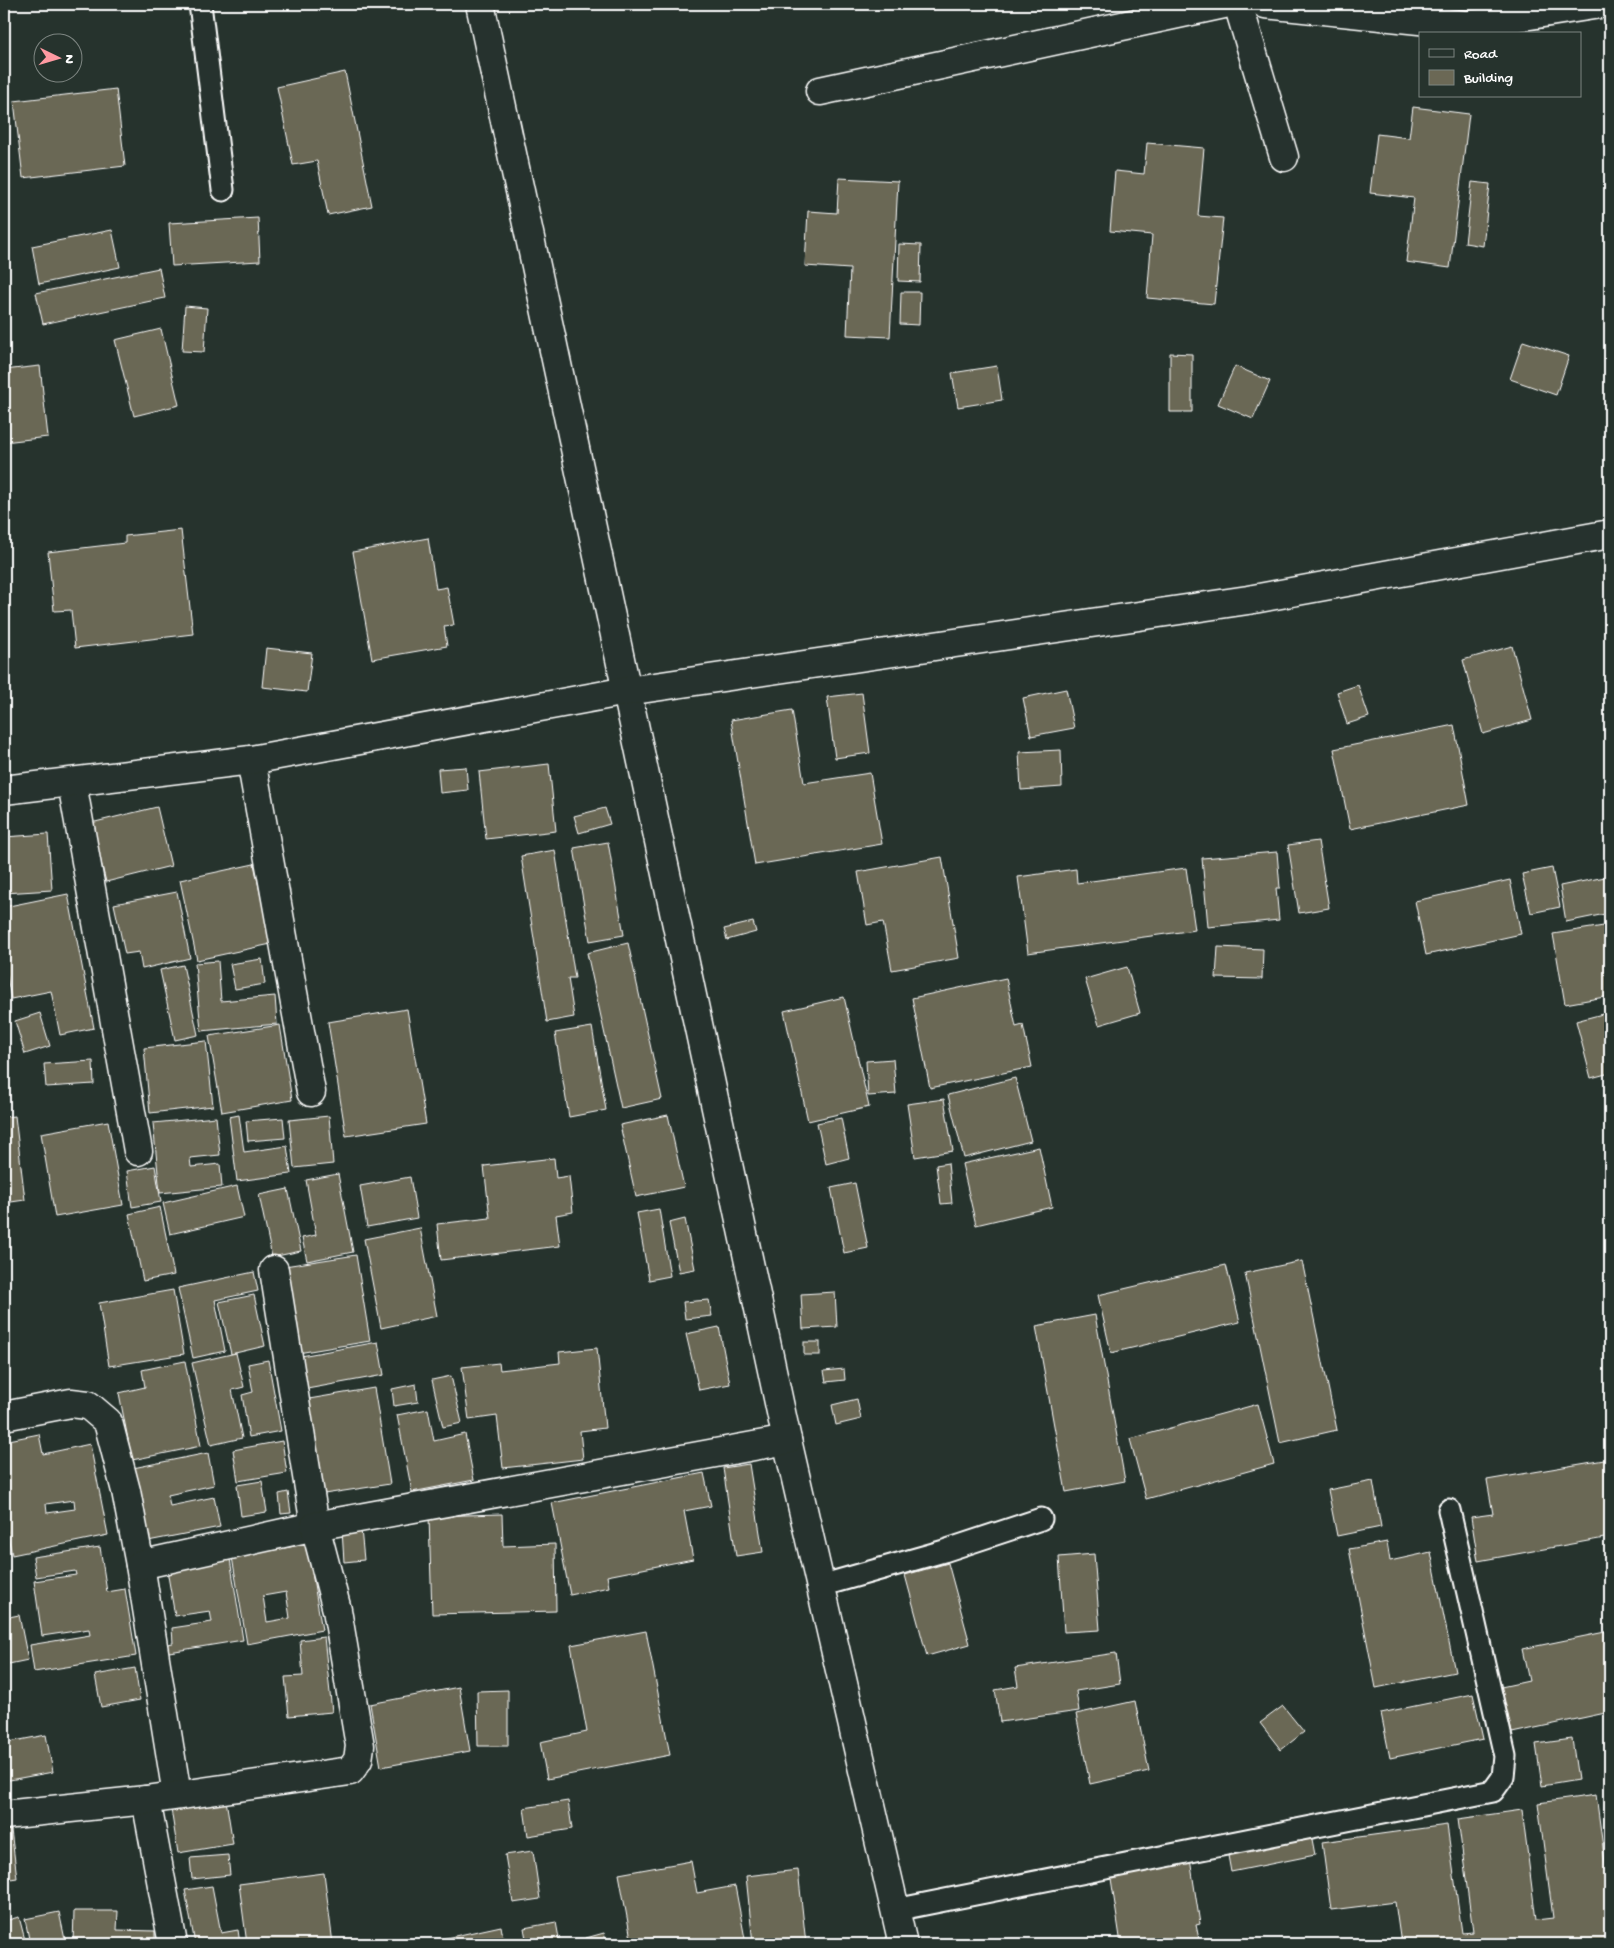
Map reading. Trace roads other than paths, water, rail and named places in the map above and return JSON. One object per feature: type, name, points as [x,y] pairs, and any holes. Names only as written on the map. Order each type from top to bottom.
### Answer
[{"type":"street","points":[[480,4],[787,1440],[903,1944]]},
{"type":"street","points":[[820,91],[1224,4]]},
{"type":"street","points":[[1238,4],[1284,157]]},
{"type":"street","points":[[1265,4],[1467,25],[1600,4]]},
{"type":"street","points":[[4,790],[251,760],[627,691],[1248,600],[1610,534]]},
{"type":"street","points":[[251,760],[311,1092]]},
{"type":"street","points":[[72,783],[138,1151]]},
{"type":"street","points":[[4,1815],[146,1800],[350,1771],[358,1760],[360,1746],[338,1610],[314,1526],[274,1270]]},
{"type":"street","points":[[4,1416],[71,1403],[88,1405],[108,1422],[126,1491],[140,1565],[177,1795]]},
{"type":"street","points":[[140,1565],[314,1526],[787,1440]]},
{"type":"street","points":[[146,1800],[173,1944]]},
{"type":"lane","points":[[200,4],[223,190]]},
{"type":"lane","points":[[895,1910],[1493,1791],[1503,1777],[1505,1756],[1449,1510]]},
{"type":"lane","points":[[820,1586],[944,1551],[1041,1519]]}]
